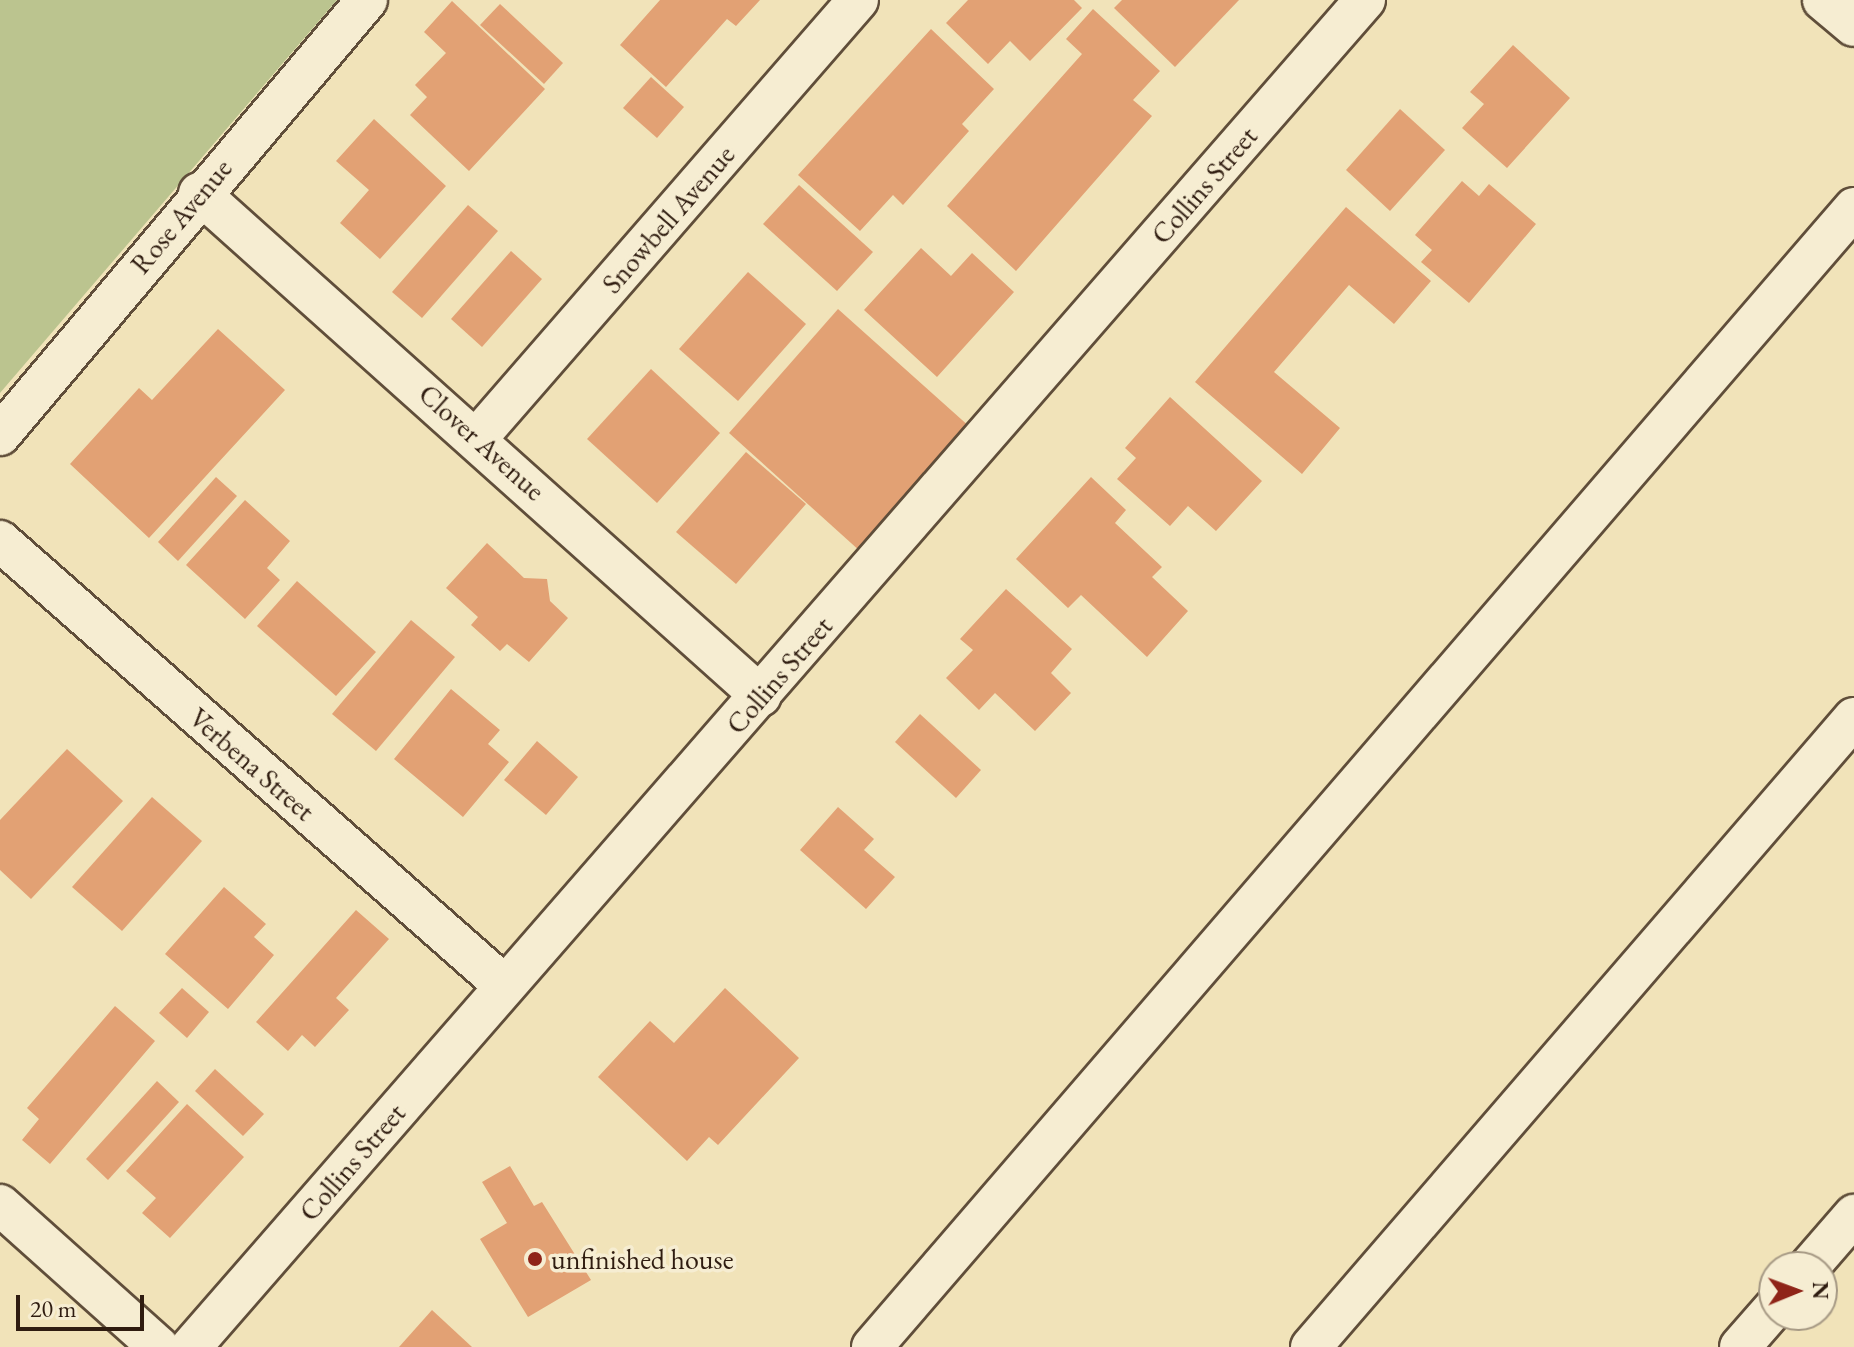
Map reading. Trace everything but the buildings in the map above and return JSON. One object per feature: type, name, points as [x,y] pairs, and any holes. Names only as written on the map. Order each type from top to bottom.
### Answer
[{"type":"street","name":"Rose Avenue","points":[[0,435],[199,193],[367,0]]},
{"type":"street","name":"Snowbell Avenue","points":[[478,437],[858,0]]},
{"type":"street","name":"Collins Street","points":[[191,1347],[1365,0]]},
{"type":"street","points":[[1823,0],[1854,26]]},
{"type":"street","name":"Clover Avenue","points":[[199,193],[478,437],[761,696]]},
{"type":"street","points":[[872,1347],[1854,208]]},
{"type":"street","name":"Verbena Street","points":[[0,541],[505,986]]},
{"type":"street","points":[[1311,1347],[1854,718]]},
{"type":"street","points":[[0,1205],[159,1347]]},
{"type":"street","points":[[1823,1251],[1854,1215]]},
{"type":"street","points":[[1740,1347],[1758,1326]]},
{"type":"green space","points":[[0,0],[337,0],[0,393]]},
{"type":"place","name":"unfinished house","points":[[535,1259]]}]
